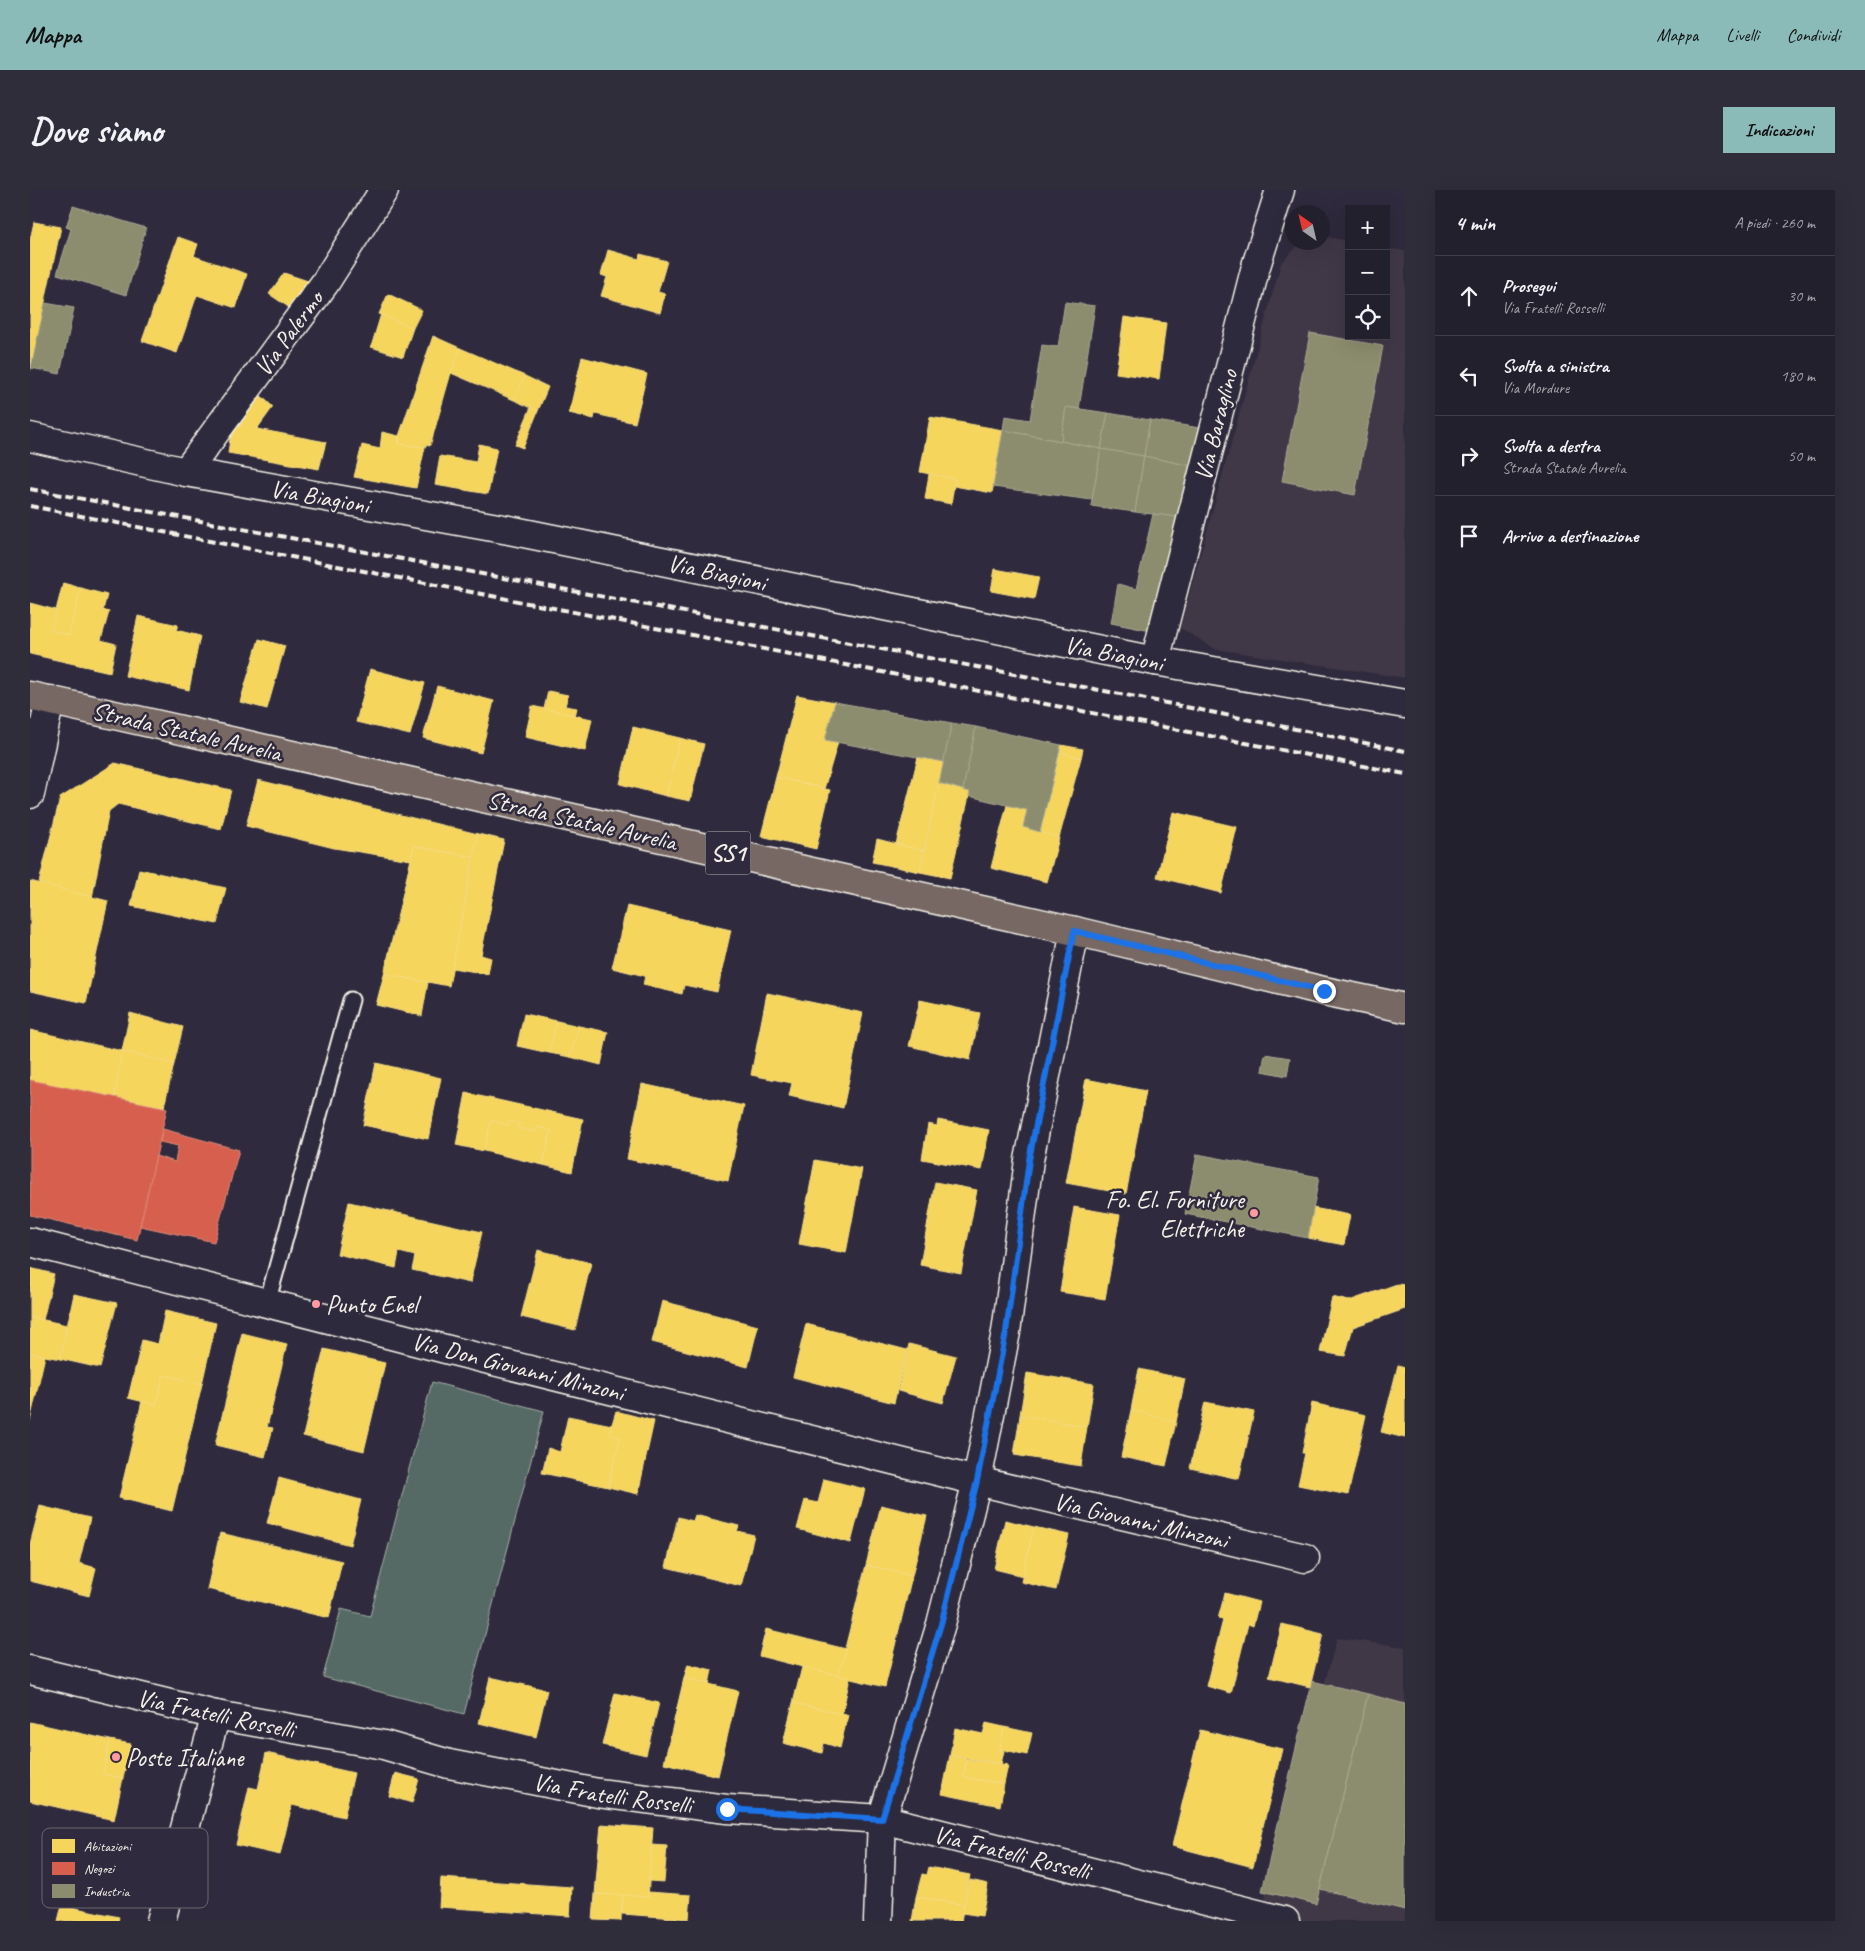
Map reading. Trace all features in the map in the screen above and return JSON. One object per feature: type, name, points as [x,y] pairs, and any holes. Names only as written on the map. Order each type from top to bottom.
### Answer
[{"type":"main road","name":"Strada Statale Aurelia","points":[[40,698],[1074,931],[1324,991],[1405,1008]]},
{"type":"street","name":"Via Palermo","points":[[186,472],[325,282],[384,190]]},
{"type":"street","name":"Via Baraglino","points":[[1155,661],[1256,266],[1280,190]]},
{"type":"street","name":"Via Biagioni","points":[[30,438],[186,472],[509,530],[1155,661],[1405,704]]},
{"type":"street","points":[[30,794],[40,698]]},
{"type":"street","points":[[878,1921],[882,1819],[941,1624],[977,1481],[1007,1326],[1029,1160],[1074,931]]},
{"type":"street","name":"Via Don Giovanni Minzoni","points":[[30,1242],[977,1481]]},
{"type":"street","name":"Via Giovanni Minzoni","points":[[977,1481],[1305,1558]]},
{"type":"street","name":"Via Fratelli Rosselli","points":[[30,1670],[216,1716],[384,1745],[450,1764],[598,1793],[727,1809],[882,1819],[1285,1921]]},
{"type":"street","points":[[185,1828],[216,1716]]},
{"type":"street","points":[[160,1921],[163,1908]]},
{"type":"lane","points":[[267,1302],[350,1000]]},
{"type":"shaded area","points":[[1330,237],[1345,240],[1345,340],[1390,340],[1390,249],[1405,251],[1405,678],[1215,649],[1180,628],[1281,263],[1293,250],[1330,250]]},
{"type":"shaded area","points":[[1337,1638],[1405,1647],[1405,1921],[1259,1921]]},
{"type":"green space","points":[[432,1382],[544,1411],[464,1714],[323,1677],[341,1609],[370,1616]]},
{"type":"building: Abitazioni","points":[[34,222],[61,227],[30,371],[30,240]]},
{"type":"building: Abitazioni","points":[[178,237],[198,244],[194,256],[247,274],[236,308],[197,295],[177,353],[142,341]]},
{"type":"building: Abitazioni","points":[[608,250],[639,259],[640,254],[667,261],[658,292],[665,294],[660,313],[601,296],[607,277],[601,275]]},
{"type":"building: Abitazioni","points":[[284,273],[308,281],[290,308],[269,294]]},
{"type":"building: Abitazioni","points":[[388,294],[422,310],[413,328],[379,314]]},
{"type":"building: Abitazioni","points":[[381,314],[413,328],[403,357],[371,347]]},
{"type":"building: Abitazioni","points":[[1124,317],[1166,323],[1159,379],[1116,373]]},
{"type":"building: Abitazioni","points":[[433,336],[460,348],[430,446],[399,444],[399,436]]},
{"type":"building: Abitazioni","points":[[460,348],[525,376],[514,400],[451,373]]},
{"type":"building: Abitazioni","points":[[582,357],[647,374],[635,423],[595,414],[594,419],[569,413]]},
{"type":"building: Abitazioni","points":[[525,376],[548,387],[538,411],[514,400]]},
{"type":"building: Abitazioni","points":[[255,390],[273,407],[257,429],[326,442],[319,469],[228,453],[232,425]]},
{"type":"building: Abitazioni","points":[[531,407],[538,411],[523,448],[515,445]]},
{"type":"building: Abitazioni","points":[[930,417],[1003,430],[992,493],[954,486],[955,479],[920,472]]},
{"type":"building: Abitazioni","points":[[382,432],[399,436],[399,444],[425,447],[416,488],[354,477],[362,445],[380,449]]},
{"type":"building: Abitazioni","points":[[479,444],[497,448],[488,494],[435,485],[440,456],[476,462]]},
{"type":"building: Abitazioni","points":[[929,474],[955,479],[951,504],[925,499]]},
{"type":"building: Abitazioni","points":[[995,569],[1039,577],[1034,599],[991,591]]},
{"type":"building: Abitazioni","points":[[63,583],[81,588],[69,635],[51,630]]},
{"type":"building: Abitazioni","points":[[81,588],[107,595],[103,610],[109,612],[101,640],[116,644],[110,672],[30,654],[30,603],[56,610],[51,630],[69,635]]},
{"type":"building: Abitazioni","points":[[138,616],[178,625],[176,630],[200,636],[189,690],[125,676]]},
{"type":"building: Abitazioni","points":[[259,639],[285,646],[267,709],[240,702]]},
{"type":"building: Abitazioni","points":[[370,669],[425,683],[410,735],[356,722]]},
{"type":"building: Abitazioni","points":[[437,686],[494,701],[481,753],[423,738]]},
{"type":"building: Abitazioni","points":[[548,691],[568,695],[565,706],[577,708],[575,716],[544,709]]},
{"type":"building: Abitazioni","points":[[797,695],[835,702],[825,740],[838,742],[824,789],[776,777]]},
{"type":"building: Abitazioni","points":[[532,706],[592,719],[585,751],[525,737]]},
{"type":"building: Abitazioni","points":[[633,727],[680,738],[666,796],[620,784]]},
{"type":"building: Abitazioni","points":[[680,738],[704,744],[690,801],[666,796]]},
{"type":"building: Abitazioni","points":[[1061,745],[1083,749],[1081,758],[1060,752]]},
{"type":"building: Abitazioni","points":[[1060,752],[1081,758],[1059,838],[1040,832]]},
{"type":"building: Abitazioni","points":[[918,757],[944,762],[924,851],[896,844]]},
{"type":"building: Abitazioni","points":[[115,763],[231,790],[221,829],[118,804],[109,811],[92,898],[39,883],[60,798]]},
{"type":"building: Abitazioni","points":[[776,777],[830,790],[816,849],[761,836]]},
{"type":"building: Abitazioni","points":[[258,780],[478,834],[473,857],[414,846],[411,860],[334,848],[246,826]]},
{"type":"building: Abitazioni","points":[[939,783],[970,792],[950,878],[920,872]]},
{"type":"building: Abitazioni","points":[[1007,805],[1027,810],[1023,827],[1059,838],[1047,882],[991,868]]},
{"type":"building: Abitazioni","points":[[1173,812],[1237,827],[1221,893],[1157,877]]},
{"type":"building: Abitazioni","points":[[478,834],[504,840],[481,955],[491,958],[488,974],[452,968]]},
{"type":"building: Abitazioni","points":[[877,839],[924,851],[920,872],[872,862]]},
{"type":"building: Abitazioni","points":[[414,846],[473,857],[449,986],[384,974]]},
{"type":"building: Abitazioni","points":[[139,869],[226,888],[217,924],[131,906]]},
{"type":"building: Abitazioni","points":[[30,881],[108,901],[86,1003],[30,991]]},
{"type":"building: Abitazioni","points":[[627,906],[731,930],[717,992],[684,985],[682,994],[643,985],[645,976],[612,968]]},
{"type":"building: Abitazioni","points":[[384,974],[428,982],[422,1016],[376,1005]]},
{"type":"building: Abitazioni","points":[[767,993],[863,1013],[843,1108],[789,1096],[792,1083],[751,1075]]},
{"type":"building: Abitazioni","points":[[920,1000],[980,1013],[970,1060],[909,1046]]},
{"type":"building: Abitazioni","points":[[130,1013],[183,1027],[174,1064],[122,1051]]},
{"type":"building: Abitazioni","points":[[524,1014],[557,1021],[549,1053],[517,1046]]},
{"type":"building: Abitazioni","points":[[557,1021],[579,1026],[570,1057],[549,1053]]},
{"type":"building: Abitazioni","points":[[579,1026],[608,1032],[601,1065],[570,1057]]},
{"type":"building: Abitazioni","points":[[30,1030],[122,1051],[115,1097],[30,1080]]},
{"type":"building: Abitazioni","points":[[122,1051],[174,1064],[164,1107],[115,1097]]},
{"type":"building: Abitazioni","points":[[376,1063],[441,1078],[428,1139],[363,1125]]},
{"type":"building: Abitazioni","points":[[1086,1079],[1146,1091],[1126,1194],[1066,1183]]},
{"type":"building: Abitazioni","points":[[642,1084],[744,1106],[728,1181],[627,1159]]},
{"type":"building: Abitazioni","points":[[466,1093],[583,1119],[572,1172],[543,1165],[551,1130],[537,1127],[536,1132],[518,1128],[519,1123],[509,1121],[508,1125],[491,1121],[484,1151],[456,1145]]},
{"type":"building: Abitazioni","points":[[938,1120],[989,1130],[982,1170],[922,1159],[928,1124],[937,1126]]},
{"type":"building: Abitazioni","points":[[491,1121],[508,1125],[509,1121],[519,1123],[518,1128],[536,1132],[537,1127],[551,1130],[543,1165],[484,1151]]},
{"type":"building: Abitazioni","points":[[815,1160],[862,1169],[846,1253],[799,1244]]},
{"type":"building: Abitazioni","points":[[935,1182],[977,1190],[961,1273],[920,1265]]},
{"type":"building: Abitazioni","points":[[349,1202],[482,1232],[470,1283],[412,1270],[415,1256],[399,1252],[396,1268],[337,1254]]},
{"type":"building: Abitazioni","points":[[1074,1207],[1120,1215],[1105,1299],[1060,1292]]},
{"type":"building: Abitazioni","points":[[1313,1208],[1350,1215],[1344,1245],[1308,1238]]},
{"type":"building: Abitazioni","points":[[538,1250],[591,1263],[575,1330],[521,1317]]},
{"type":"building: Abitazioni","points":[[30,1268],[54,1274],[43,1320],[30,1317]]},
{"type":"building: Abitazioni","points":[[1397,1284],[1405,1285],[1405,1309],[1353,1327],[1345,1356],[1320,1352],[1332,1297],[1349,1301]]},
{"type":"building: Abitazioni","points":[[74,1294],[117,1303],[100,1368],[60,1359]]},
{"type":"building: Abitazioni","points":[[662,1301],[758,1326],[748,1367],[652,1342]]},
{"type":"building: Abitazioni","points":[[165,1311],[216,1323],[202,1384],[164,1375],[156,1405],[128,1398],[142,1340],[158,1344]]},
{"type":"building: Abitazioni","points":[[30,1317],[67,1325],[60,1359],[30,1353]]},
{"type":"building: Abitazioni","points":[[806,1324],[907,1350],[894,1403],[793,1377]]},
{"type":"building: Abitazioni","points":[[242,1333],[287,1344],[267,1427],[273,1428],[265,1457],[215,1445]]},
{"type":"building: Abitazioni","points":[[909,1344],[956,1356],[943,1403],[898,1391]]},
{"type":"building: Abitazioni","points":[[324,1349],[385,1363],[364,1451],[303,1436]]},
{"type":"building: Abitazioni","points":[[30,1353],[45,1356],[30,1421]]},
{"type":"building: Abitazioni","points":[[1398,1365],[1405,1367],[1405,1438],[1381,1432]]},
{"type":"building: Abitazioni","points":[[1139,1369],[1185,1379],[1176,1422],[1131,1410]]},
{"type":"building: Abitazioni","points":[[1027,1373],[1094,1384],[1087,1427],[1020,1415]]},
{"type":"building: Abitazioni","points":[[164,1375],[202,1384],[172,1511],[119,1498],[142,1401],[156,1405]]},
{"type":"building: Abitazioni","points":[[1205,1402],[1254,1412],[1239,1479],[1190,1468]]},
{"type":"building: Abitazioni","points":[[1312,1403],[1366,1415],[1348,1495],[1298,1485],[1305,1453],[1302,1453]]},
{"type":"building: Abitazioni","points":[[1131,1410],[1176,1422],[1166,1466],[1121,1457]]},
{"type":"building: Abitazioni","points":[[616,1411],[654,1421],[638,1494],[608,1487],[620,1437],[609,1434]]},
{"type":"building: Abitazioni","points":[[1020,1415],[1087,1427],[1081,1466],[1014,1455]]},
{"type":"building: Abitazioni","points":[[568,1416],[612,1425],[609,1434],[620,1437],[608,1487],[542,1473],[548,1448],[560,1452]]},
{"type":"building: Abitazioni","points":[[279,1478],[361,1500],[350,1545],[267,1523]]},
{"type":"building: Abitazioni","points":[[824,1479],[865,1489],[851,1543],[797,1529],[805,1500],[818,1503]]},
{"type":"building: Abitazioni","points":[[881,1505],[927,1516],[912,1576],[866,1565]]},
{"type":"building: Abitazioni","points":[[40,1506],[90,1518],[79,1563],[96,1568],[89,1596],[30,1581],[30,1544]]},
{"type":"building: Abitazioni","points":[[695,1515],[739,1526],[737,1531],[754,1535],[741,1586],[666,1567],[678,1517],[693,1521]]},
{"type":"building: Abitazioni","points":[[1005,1520],[1034,1527],[1023,1576],[994,1569]]},
{"type":"building: Abitazioni","points":[[1034,1527],[1069,1535],[1056,1590],[1021,1582]]},
{"type":"building: Abitazioni","points":[[220,1533],[342,1561],[329,1618],[207,1589]]},
{"type":"building: Abitazioni","points":[[866,1565],[912,1576],[885,1687],[838,1676]]},
{"type":"building: Abitazioni","points":[[1225,1593],[1259,1602],[1253,1626],[1248,1624],[1231,1693],[1206,1686],[1223,1620],[1218,1619]]},
{"type":"building: Abitazioni","points":[[1282,1624],[1323,1634],[1310,1687],[1269,1677]]},
{"type":"building: Abitazioni","points":[[766,1629],[846,1649],[838,1676],[759,1656]]},
{"type":"building: Abitazioni","points":[[688,1664],[712,1670],[709,1684],[684,1678]]},
{"type":"building: Abitazioni","points":[[802,1667],[850,1678],[842,1714],[793,1703]]},
{"type":"building: Abitazioni","points":[[490,1677],[547,1690],[536,1737],[479,1723]]},
{"type":"building: Abitazioni","points":[[684,1678],[738,1691],[718,1776],[664,1763]]},
{"type":"building: Abitazioni","points":[[615,1693],[659,1703],[646,1755],[602,1745]]},
{"type":"building: Abitazioni","points":[[793,1703],[848,1715],[840,1748],[824,1743],[822,1753],[783,1743]]},
{"type":"building: Abitazioni","points":[[30,1722],[110,1740],[103,1774],[123,1778],[114,1820],[30,1801]]},
{"type":"building: Abitazioni","points":[[986,1723],[1004,1727],[1000,1749],[1004,1751],[1001,1764],[950,1755],[955,1728],[983,1734]]},
{"type":"building: Abitazioni","points":[[1004,1727],[1032,1733],[1027,1755],[1000,1749]]},
{"type":"building: Abitazioni","points":[[1200,1730],[1282,1749],[1253,1867],[1172,1846]]},
{"type":"building: Abitazioni","points":[[110,1740],[131,1744],[123,1778],[103,1774]]},
{"type":"building: Abitazioni","points":[[266,1753],[354,1773],[344,1817],[292,1805],[280,1855],[236,1845],[249,1787],[258,1789]]},
{"type":"building: Abitazioni","points":[[950,1755],[967,1759],[963,1777],[1004,1784],[1000,1806],[942,1794]]},
{"type":"building: Abitazioni","points":[[967,1759],[1008,1765],[1004,1784],[963,1777]]},
{"type":"building: Abitazioni","points":[[395,1773],[419,1779],[412,1803],[389,1796]]},
{"type":"building: Abitazioni","points":[[601,1824],[653,1828],[648,1897],[595,1894]]},
{"type":"building: Abitazioni","points":[[652,1845],[667,1846],[664,1882],[649,1881]]},
{"type":"building: Abitazioni","points":[[929,1867],[970,1875],[964,1905],[916,1897],[922,1874],[927,1875]]},
{"type":"building: Abitazioni","points":[[441,1878],[572,1887],[570,1916],[439,1907]]},
{"type":"building: Abitazioni","points":[[970,1880],[988,1884],[982,1916],[962,1913]]},
{"type":"building: Abitazioni","points":[[648,1892],[691,1895],[689,1919],[622,1914],[622,1895],[648,1897]]},
{"type":"building: Abitazioni","points":[[595,1894],[622,1895],[621,1921],[593,1920]]},
{"type":"building: Abitazioni","points":[[916,1897],[964,1905],[961,1921],[912,1921]]},
{"type":"building: Abitazioni","points":[[61,1908],[76,1908],[119,1917],[118,1921],[58,1921]]},
{"type":"building: Negozi","points":[[30,1080],[167,1108],[137,1240],[30,1215]]},
{"type":"building: Negozi","points":[[163,1129],[239,1150],[214,1242],[140,1226],[156,1156],[175,1162],[178,1146],[160,1142]]},
{"type":"building: Industria","points":[[73,206],[146,228],[126,295],[57,274],[71,229],[66,227]]},
{"type":"building: Industria","points":[[1065,302],[1095,306],[1079,409],[1066,407],[1061,441],[1003,430],[1005,416],[1030,420],[1042,345],[1058,347]]},
{"type":"building: Industria","points":[[45,303],[74,308],[60,374],[31,368]]},
{"type":"building: Industria","points":[[1310,333],[1383,346],[1355,495],[1282,481]]},
{"type":"building: Industria","points":[[1066,407],[1108,413],[1101,449],[1061,441]]},
{"type":"building: Industria","points":[[1108,413],[1150,420],[1144,456],[1101,449]]},
{"type":"building: Industria","points":[[1150,420],[1200,428],[1191,466],[1144,456]]},
{"type":"building: Industria","points":[[1003,430],[1101,449],[1092,500],[993,487]]},
{"type":"building: Industria","points":[[1101,449],[1144,456],[1135,512],[1091,506]]},
{"type":"building: Industria","points":[[1144,456],[1191,466],[1178,517],[1135,512]]},
{"type":"building: Industria","points":[[1153,514],[1178,517],[1151,631],[1111,623],[1118,584],[1136,589]]},
{"type":"building: Industria","points":[[835,702],[952,723],[944,762],[825,740]]},
{"type":"building: Industria","points":[[952,723],[976,727],[963,790],[939,783]]},
{"type":"building: Industria","points":[[976,727],[1061,745],[1040,832],[1023,827],[1027,810],[969,796],[970,792],[963,790]]},
{"type":"building: Industria","points":[[1265,1054],[1290,1058],[1287,1076],[1262,1071]]},
{"type":"building: Industria","points":[[1197,1154],[1319,1177],[1308,1238],[1185,1214]]},
{"type":"building: Industria","points":[[1312,1681],[1368,1694],[1316,1904],[1262,1891]]},
{"type":"building: Industria","points":[[1368,1694],[1405,1704],[1405,1910],[1320,1889]]},
{"type":"railway","points":[[30,489],[1126,695],[1405,751]]},
{"type":"railway","points":[[30,506],[1405,774]]},
{"type":"place","name":"Fo. El. Forniture Elettriche","points":[[1254,1213]]},
{"type":"place","name":"Punto Enel","points":[[316,1304]]},
{"type":"place","name":"Poste Italiane","points":[[116,1757]]},
{"type":"route","points":[[727,1809],[882,1819],[941,1624],[977,1481],[1006,1332],[1029,1160],[1074,931],[1324,991]]}]
